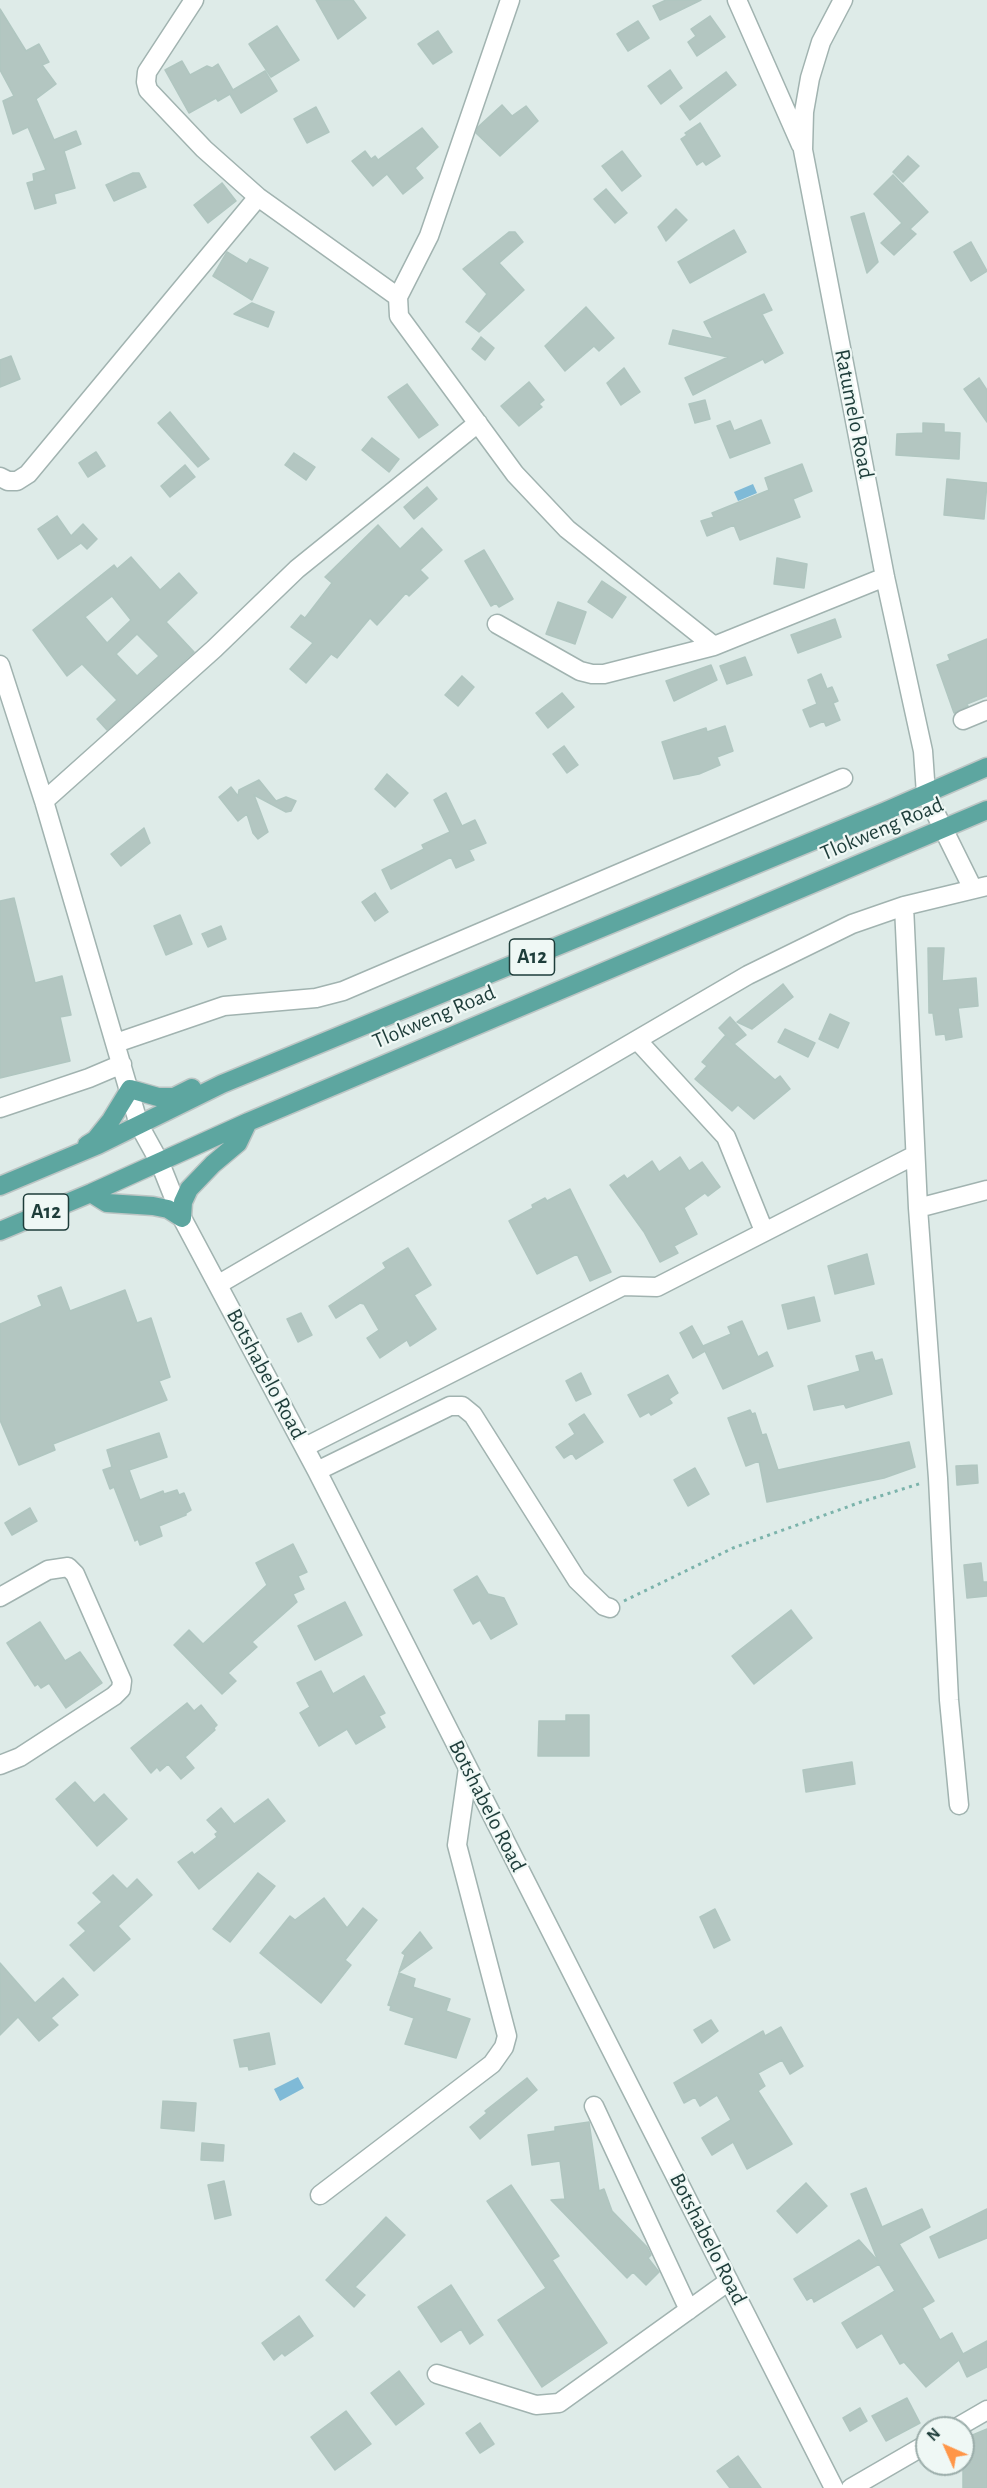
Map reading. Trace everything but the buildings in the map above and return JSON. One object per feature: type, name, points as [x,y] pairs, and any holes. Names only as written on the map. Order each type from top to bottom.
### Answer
[{"type":"main road","name":"Tlokweng Road","points":[[0,1186],[61,1158],[98,1145],[222,1084],[987,767]]},
{"type":"main road","name":"Tlokweng Road","points":[[0,1231],[92,1193],[248,1122],[987,810]]},
{"type":"main road","points":[[61,1158],[95,1140],[120,1109],[130,1089],[158,1097],[174,1097],[198,1085],[222,1084]]},
{"type":"main road","points":[[92,1193],[107,1203],[168,1209],[182,1218],[183,1202],[189,1189],[238,1143],[248,1122]]},
{"type":"street","points":[[194,0],[147,72],[148,90],[204,149],[258,197],[398,297]]},
{"type":"street","points":[[510,0],[429,236],[398,297],[399,316],[514,474],[567,529],[714,646]]},
{"type":"street","points":[[737,0],[803,150]]},
{"type":"street","name":"Ratumelo Road","points":[[843,0],[821,42],[810,78],[804,112],[803,150],[885,577],[922,751],[926,794],[943,829],[980,888]]},
{"type":"street","points":[[0,477],[8,481],[17,481],[28,474],[258,197]]},
{"type":"street","points":[[44,801],[214,649],[297,569],[478,423]]},
{"type":"street","points":[[497,624],[580,671],[604,674],[714,646],[885,577]]},
{"type":"street","name":"Botshabelo Road","points":[[0,665],[44,801],[140,1125],[160,1162],[182,1218],[317,1471],[834,2488]]},
{"type":"street","points":[[963,720],[987,710]]},
{"type":"street","points":[[116,1043],[224,1006],[316,998],[343,992],[843,778]]},
{"type":"street","points":[[219,1284],[748,975],[852,924],[904,906],[980,888]]},
{"type":"street","points":[[904,906],[918,1208],[938,1478],[949,1700],[959,1805]]},
{"type":"street","points":[[638,1041],[726,1137],[764,1231]]},
{"type":"street","points":[[0,1108],[89,1078],[122,1064]]},
{"type":"street","points":[[304,1447],[623,1286],[657,1287],[915,1155]]},
{"type":"street","points":[[918,1208],[987,1190]]},
{"type":"street","points":[[317,1471],[450,1406],[462,1406],[473,1415],[577,1580],[604,1606],[610,1608]]},
{"type":"street","points":[[0,1597],[48,1570],[68,1567],[75,1574],[122,1681],[121,1689],[114,1696],[20,1757],[0,1765]]},
{"type":"street","points":[[320,2195],[492,2064],[504,2048],[507,2036],[458,1845],[468,1768]]},
{"type":"street","points":[[594,2106],[690,2310]]},
{"type":"street","points":[[437,2374],[537,2405],[559,2403],[729,2281]]},
{"type":"street","points":[[850,2488],[915,2451]]},
{"type":"path","points":[[610,1608],[733,1548],[861,1502],[938,1478]]},
{"type":"water","points":[[753,484],[757,493],[738,501],[734,492]]},
{"type":"water","points":[[298,2077],[304,2088],[280,2101],[274,2089]]}]
